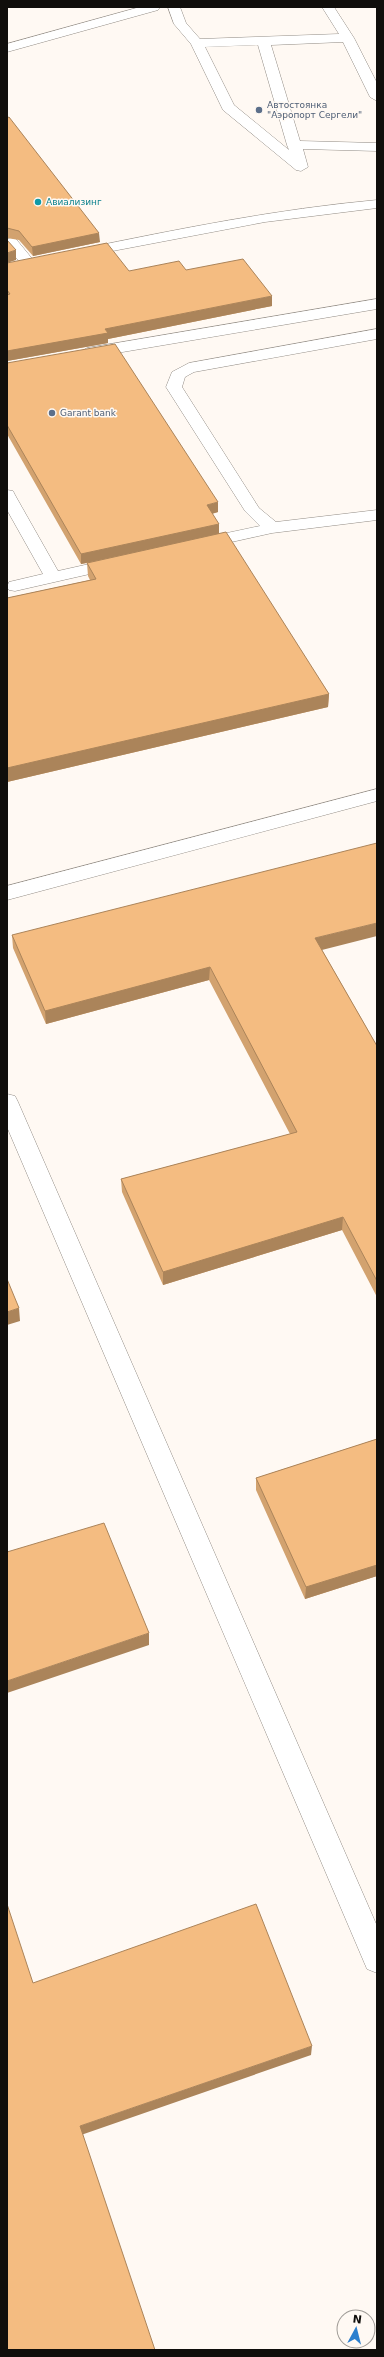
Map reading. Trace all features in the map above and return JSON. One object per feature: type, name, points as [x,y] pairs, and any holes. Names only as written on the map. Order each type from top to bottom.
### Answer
[{"type":"street","points":[[7,48],[154,7]]},
{"type":"street","points":[[174,7],[180,24],[197,43],[228,108],[301,167],[263,41]]},
{"type":"street","points":[[328,7],[348,38],[377,97]]},
{"type":"street","points":[[197,43],[348,38]]},
{"type":"street","points":[[294,145],[377,147]]},
{"type":"street","points":[[67,256],[215,226],[335,207],[377,204]]},
{"type":"street","points":[[11,242],[29,264]]},
{"type":"street","points":[[14,267],[44,261]]},
{"type":"street","points":[[70,355],[377,304]]},
{"type":"street","points":[[272,528],[253,511],[174,387],[178,375],[189,368],[377,334]]},
{"type":"street","points":[[7,495],[53,577]]},
{"type":"street","points":[[181,548],[272,528],[377,515]]},
{"type":"street","points":[[15,586],[128,560]]},
{"type":"street","points":[[7,893],[377,795]]},
{"type":"street","points":[[7,1102],[377,1960]]},
{"type":"building","points":[[9,117],[99,233],[32,247],[19,231],[7,228],[7,118]]},
{"type":"building","points":[[7,240],[16,250],[7,253]]},
{"type":"building","points":[[107,243],[129,271],[179,261],[186,270],[243,259],[272,296],[105,329],[108,333],[7,351],[7,295],[10,294],[7,290],[7,263]]},
{"type":"building","points":[[115,344],[218,502],[207,505],[219,524],[81,554],[7,425],[7,363]]},
{"type":"building","points":[[226,532],[329,694],[7,768],[7,598],[96,579],[87,563]]},
{"type":"building","points":[[377,843],[377,923],[315,938],[377,1046],[377,1281],[343,1217],[163,1272],[121,1179],[297,1132],[210,967],[45,1011],[12,935]]},
{"type":"building","points":[[7,1279],[19,1308],[7,1312]]},
{"type":"building","points":[[377,1439],[377,1565],[306,1587],[256,1478]]},
{"type":"building","points":[[104,1523],[149,1633],[7,1681],[7,1552]]},
{"type":"building","points":[[7,1904],[33,1983],[256,1904],[312,2046],[80,2126],[155,2350],[7,2350]]},
{"type":"place","name":"Автостоянка \"Аэропорт Сергели\"","points":[[259,110]]},
{"type":"place","name":"Авиализинг","points":[[38,202]]},
{"type":"place","name":"Garant bank","points":[[52,413]]}]
